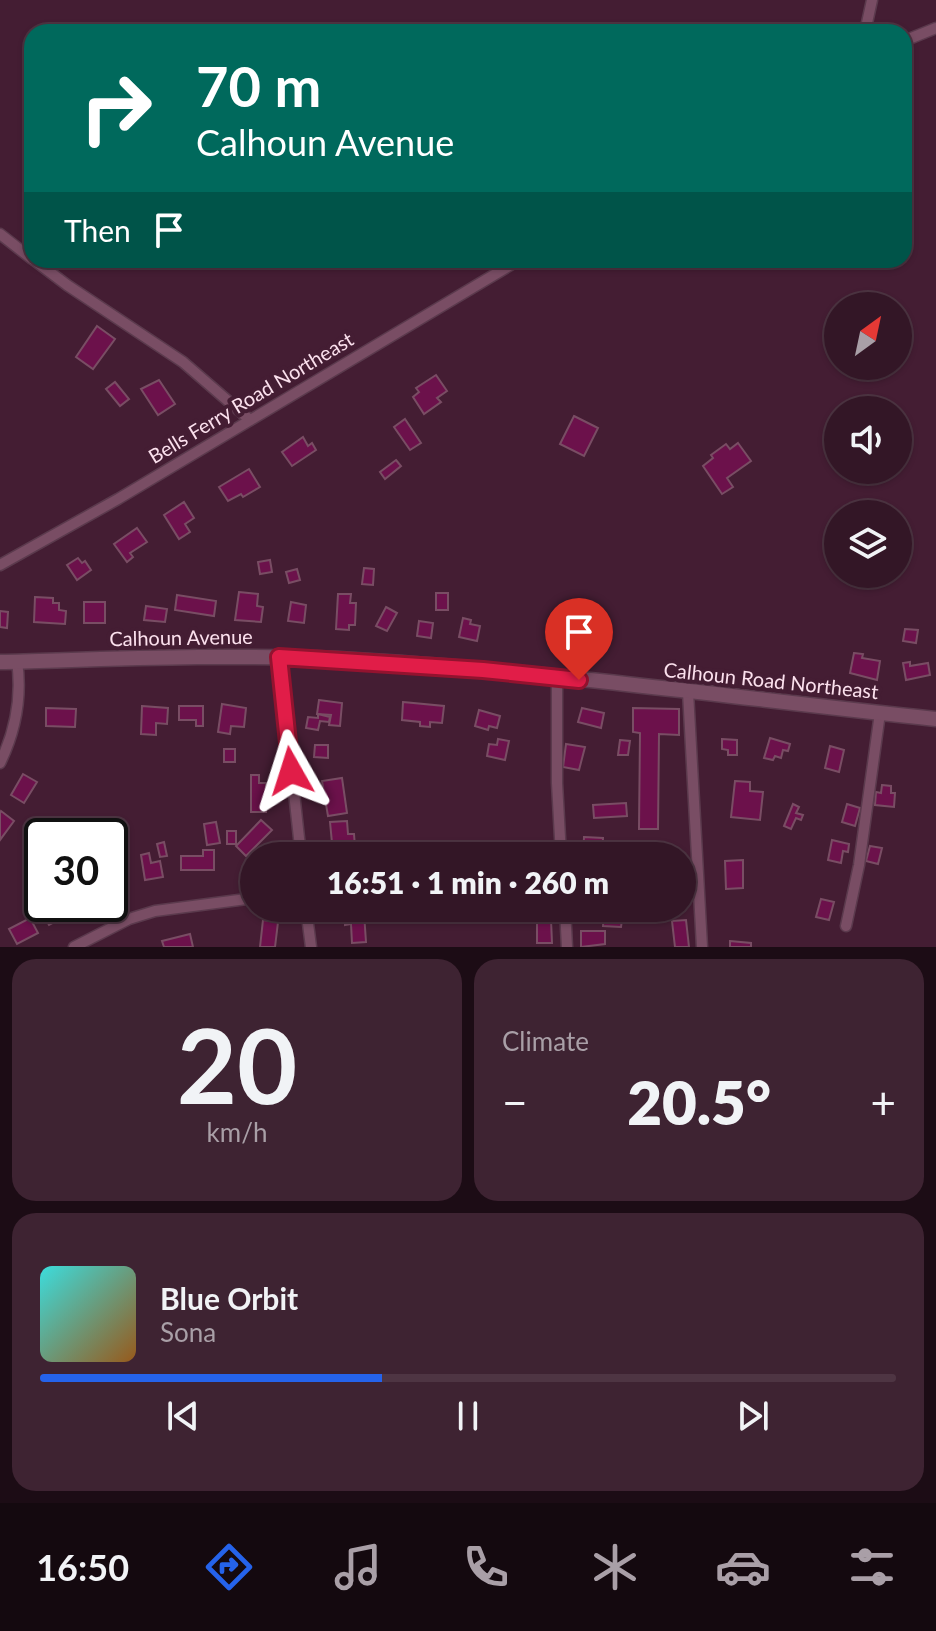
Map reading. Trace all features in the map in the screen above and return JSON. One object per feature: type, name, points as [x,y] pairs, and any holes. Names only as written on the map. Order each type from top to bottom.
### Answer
[{"type":"street","points":[[867,24],[872,0]]},
{"type":"street","points":[[912,38],[936,28]]},
{"type":"street","points":[[0,234],[24,252]]},
{"type":"street","points":[[45,268],[183,362],[250,420]]},
{"type":"street","name":"Bells Ferry Road Northeast","points":[[0,565],[506,268]]},
{"type":"street","points":[[279,657],[299,842]]},
{"type":"street","name":"Calhoun Avenue","points":[[0,662],[279,657],[456,668],[601,683]]},
{"type":"street","points":[[0,763],[17,711],[17,661]]},
{"type":"street","points":[[557,678],[560,842]]},
{"type":"street","name":"Calhoun Road Northeast","points":[[601,683],[936,719]]},
{"type":"street","points":[[688,692],[702,947]]},
{"type":"street","points":[[846,926],[859,865],[880,713]]},
{"type":"street","points":[[74,947],[129,919],[155,911],[240,900]]},
{"type":"street","points":[[308,922],[311,947]]},
{"type":"street","points":[[566,922],[567,947]]},
{"type":"building","points":[[97,326],[115,339],[93,369],[76,357]]},
{"type":"building","points":[[436,375],[447,391],[437,398],[441,402],[424,414],[413,397],[419,392],[416,388]]},
{"type":"building","points":[[159,380],[175,404],[158,415],[141,389]]},
{"type":"building","points":[[115,382],[129,399],[120,406],[106,389]]},
{"type":"building","points":[[574,416],[598,428],[584,456],[560,444]]},
{"type":"building","points":[[405,419],[421,443],[410,450],[394,427]]},
{"type":"building","points":[[303,437],[308,446],[312,443],[316,450],[292,466],[282,452]]},
{"type":"building","points":[[738,443],[751,461],[727,478],[733,487],[722,494],[703,466],[713,458],[711,455],[726,444],[730,449]]},
{"type":"building","points":[[396,460],[401,466],[385,479],[380,472]]},
{"type":"building","points":[[249,469],[260,487],[228,501],[219,487]]},
{"type":"building","points":[[184,502],[194,518],[185,524],[190,532],[179,539],[164,515]]},
{"type":"building","points":[[137,528],[147,542],[130,553],[133,557],[127,562],[114,544]]},
{"type":"building","points":[[78,558],[82,563],[85,561],[91,570],[77,580],[67,565]]},
{"type":"building","points":[[270,560],[272,572],[260,574],[258,562]]},
{"type":"building","points":[[364,568],[374,569],[373,585],[362,584]]},
{"type":"building","points":[[297,569],[300,580],[289,583],[286,572]]},
{"type":"building","points":[[239,592],[258,594],[257,606],[263,607],[261,622],[235,620]]},
{"type":"building","points":[[436,593],[448,593],[448,610],[436,610]]},
{"type":"building","points":[[338,594],[351,594],[350,603],[356,603],[355,625],[349,625],[349,630],[336,629]]},
{"type":"building","points":[[177,595],[216,601],[214,616],[175,610]]},
{"type":"building","points":[[35,597],[53,598],[53,603],[59,603],[59,610],[66,611],[65,624],[34,622]]},
{"type":"building","points":[[84,602],[105,602],[105,623],[84,623]]},
{"type":"building","points":[[291,602],[306,605],[304,623],[288,621]]},
{"type":"building","points":[[146,606],[167,609],[165,622],[144,620]]},
{"type":"building","points":[[386,607],[397,613],[387,631],[376,626]]},
{"type":"building","points":[[0,611],[8,612],[7,628],[0,627]]},
{"type":"building","points":[[463,618],[471,620],[470,624],[480,626],[477,641],[459,637]]},
{"type":"building","points":[[419,621],[433,623],[431,638],[417,636]]},
{"type":"building","points":[[905,629],[918,630],[916,643],[903,641]]},
{"type":"building","points":[[854,653],[863,654],[862,658],[880,661],[877,680],[850,673]]},
{"type":"building","points":[[910,662],[910,666],[928,663],[930,675],[906,680],[903,663]]},
{"type":"building","points":[[319,700],[342,703],[340,726],[329,725],[331,715],[317,714]]},
{"type":"building","points":[[403,702],[444,706],[442,723],[430,722],[430,727],[420,726],[420,722],[402,720]]},
{"type":"building","points":[[222,704],[246,708],[244,727],[231,726],[230,734],[218,732]]},
{"type":"building","points":[[142,706],[168,708],[167,724],[156,723],[156,735],[141,734]]},
{"type":"building","points":[[179,706],[203,706],[203,726],[196,726],[196,720],[179,720]]},
{"type":"building","points":[[46,708],[76,709],[75,727],[46,726]]},
{"type":"building","points":[[582,708],[604,713],[601,728],[578,722]]},
{"type":"building","points":[[633,708],[679,709],[679,735],[659,734],[658,829],[639,829],[640,733],[633,732]]},
{"type":"building","points":[[479,710],[500,716],[497,728],[489,726],[488,730],[475,726]]},
{"type":"building","points":[[318,714],[330,717],[329,722],[320,721],[318,730],[306,728],[308,717],[318,718]]},
{"type":"building","points":[[770,738],[790,744],[788,751],[783,750],[781,758],[764,758]]},
{"type":"building","points":[[498,739],[509,741],[505,760],[487,756],[489,744],[497,745]]},
{"type":"building","points":[[722,739],[737,740],[737,755],[728,755],[728,750],[722,749]]},
{"type":"building","points":[[620,740],[630,741],[628,755],[618,755]]},
{"type":"building","points":[[566,744],[585,747],[579,770],[563,767]]},
{"type":"building","points":[[315,745],[328,745],[328,758],[314,757]]},
{"type":"building","points":[[830,746],[844,750],[839,772],[825,768]]},
{"type":"building","points":[[224,749],[235,749],[235,762],[224,762]]},
{"type":"building","points":[[23,774],[37,782],[24,803],[11,795]]},
{"type":"building","points":[[251,775],[259,775],[259,783],[266,783],[266,812],[251,812]]},
{"type":"building","points":[[342,778],[347,813],[328,816],[322,781]]},
{"type":"building","points":[[735,781],[750,782],[750,791],[763,792],[760,820],[731,817]]},
{"type":"building","points":[[882,785],[891,786],[891,793],[895,793],[894,807],[875,805],[876,792],[881,793]]},
{"type":"building","points":[[626,803],[627,816],[594,818],[593,805]]},
{"type":"building","points":[[793,804],[799,807],[796,813],[803,815],[801,820],[796,818],[791,829],[784,826]]},
{"type":"building","points":[[847,804],[860,808],[855,826],[842,822]]},
{"type":"building","points":[[0,813],[14,821],[0,840]]},
{"type":"building","points":[[261,820],[272,830],[260,842],[240,842],[240,850],[236,846]]},
{"type":"building","points":[[347,821],[348,834],[354,834],[355,842],[332,842],[330,822]]},
{"type":"building","points":[[216,822],[220,843],[207,845],[204,824]]},
{"type":"building","points":[[227,831],[236,831],[236,844],[227,844]]},
{"type":"building","points":[[584,837],[603,838],[603,842],[584,842]]},
{"type":"building","points":[[832,840],[849,844],[848,852],[843,851],[841,863],[828,860]]},
{"type":"building","points":[[164,842],[167,856],[160,857],[157,844]]},
{"type":"building","points":[[870,846],[882,848],[878,864],[866,861]]},
{"type":"building","points":[[203,850],[214,850],[214,870],[181,870],[181,856],[203,856]]},
{"type":"building","points":[[149,853],[151,863],[160,861],[163,877],[145,880],[141,855]]},
{"type":"building","points":[[743,860],[743,888],[726,889],[725,861]]},
{"type":"building","points":[[821,899],[834,902],[829,920],[816,917]]},
{"type":"building","points":[[24,921],[32,922],[38,933],[17,944],[9,929]]},
{"type":"building","points":[[263,922],[278,922],[275,947],[260,947]]},
{"type":"building","points":[[345,922],[365,922],[366,942],[352,943],[351,924],[345,925]]},
{"type":"building","points":[[537,922],[551,922],[552,943],[537,943]]},
{"type":"building","points":[[603,922],[622,922],[621,927],[603,926]]},
{"type":"building","points":[[672,922],[686,922],[689,947],[675,947]]},
{"type":"building","points":[[581,931],[605,931],[605,944],[581,947]]},
{"type":"building","points":[[190,934],[193,947],[164,947],[162,941]]},
{"type":"building","points":[[730,941],[751,943],[751,947],[730,947]]},
{"type":"route","points":[[291,771],[279,657],[483,670],[579,680]]}]
